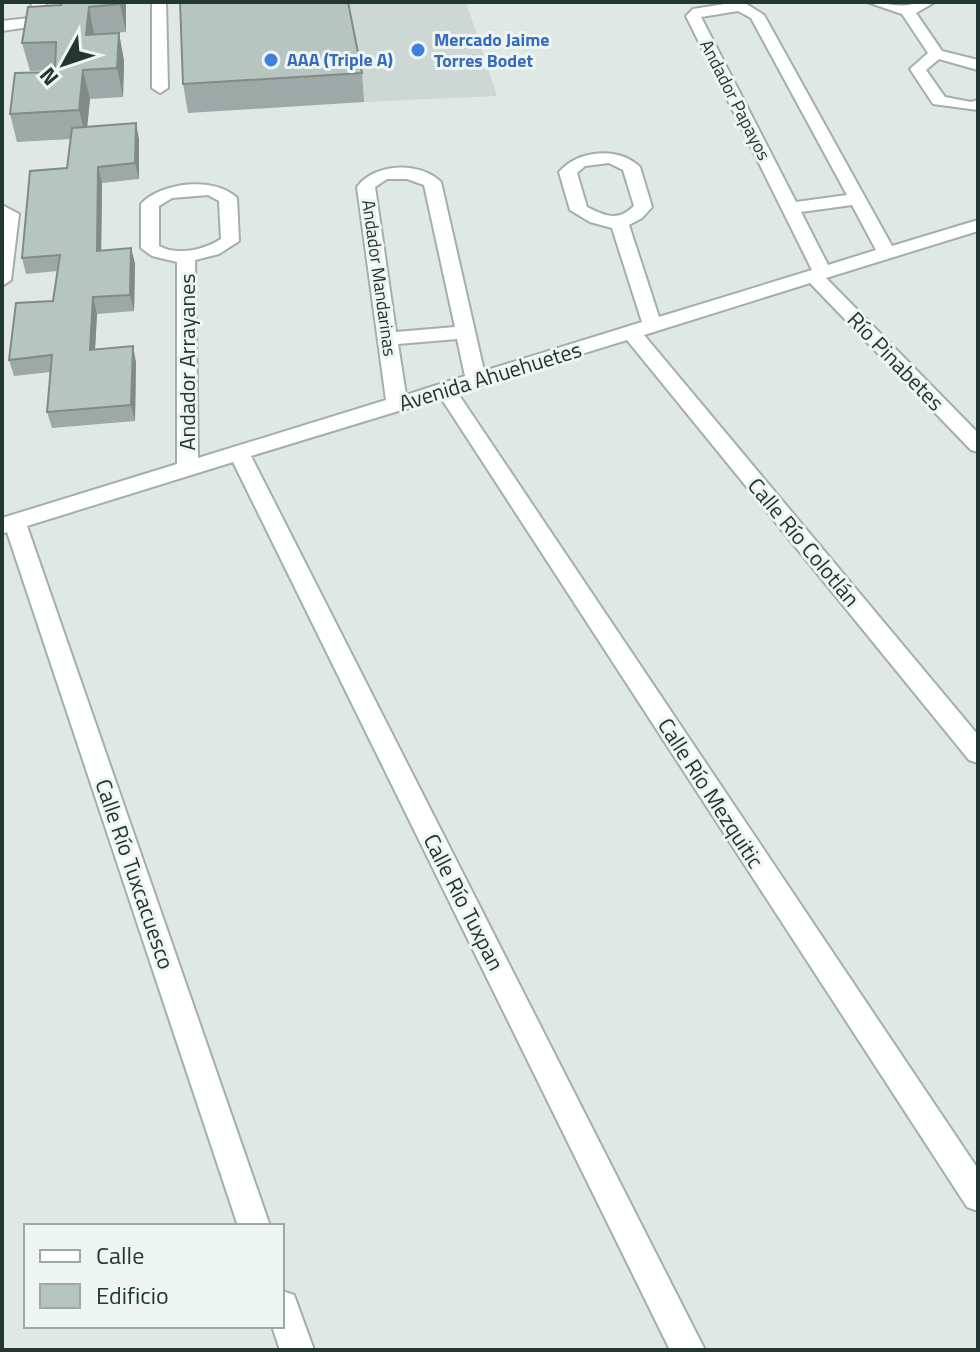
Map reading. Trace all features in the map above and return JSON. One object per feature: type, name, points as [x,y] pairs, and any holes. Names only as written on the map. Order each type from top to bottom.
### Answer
[{"type":"street","points":[[2,28],[37,22],[39,2]]},
{"type":"street","points":[[159,2],[160,88]]},
{"type":"street","points":[[874,2],[907,11],[928,2]]},
{"type":"street","name":"Andador Papayos","points":[[818,274],[789,208],[693,16],[698,12],[740,6],[757,15],[887,253]]},
{"type":"street","points":[[907,11],[936,54],[978,65]]},
{"type":"street","points":[[936,54],[918,69],[939,101],[976,110]]},
{"type":"street","points":[[611,158],[631,167],[643,207],[635,217],[620,224],[605,222],[579,210],[568,172],[580,161],[611,158]]},
{"type":"street","name":"Andador Mandarinas","points":[[397,404],[366,187],[370,180],[378,176],[417,173],[432,182],[476,380]]},
{"type":"street","name":"Andador Arrayanes","points":[[211,190],[221,193],[228,198],[230,241],[215,251],[186,254],[170,256],[150,248],[150,204],[168,193],[211,190]]},
{"type":"street","points":[[789,208],[858,199]]},
{"type":"street","points":[[2,210],[10,214],[2,280]]},
{"type":"street","points":[[620,224],[642,329]]},
{"type":"street","name":"Avenida Ahuehuetes","points":[[8,524],[977,227]]},
{"type":"street","name":"Andador Arrayanes","points":[[186,254],[188,469]]},
{"type":"street","name":"Río Pinabetes","points":[[818,274],[978,445]]},
{"type":"street","name":"Calle Río Colotlán","points":[[642,329],[978,753]]},
{"type":"street","points":[[387,339],[465,332]]},
{"type":"street","name":"Calle Río Mezquitic","points":[[445,389],[978,1196]]},
{"type":"street","name":"Calle Río Tuxpan","points":[[239,453],[688,1350]]},
{"type":"street","name":"Calle Río Tuxcacuesco","points":[[8,524],[253,1224]]},
{"type":"street","points":[[284,1313],[297,1350]]},
{"type":"shaded area","name":"Mercado Jaime Torres Bodet","points":[[185,2],[466,2],[497,96],[364,102],[345,5]]},
{"type":"building","points":[[61,2],[120,2],[89,7],[86,35],[119,33],[117,68],[83,70],[79,110],[10,114],[15,73],[55,72],[56,42],[22,43],[28,7],[61,5]]},
{"type":"building","name":"AAA (Triple A)","points":[[180,2],[348,2],[362,73],[183,84]]},
{"type":"building","points":[[136,123],[135,163],[98,167],[97,251],[131,248],[130,295],[93,297],[90,350],[133,346],[131,405],[47,412],[52,355],[9,360],[16,303],[53,301],[60,255],[22,258],[30,171],[67,168],[72,128]]},
{"type":"place","name":"Mercado Jaime Torres Bodet","points":[[418,50]]},
{"type":"place","name":"AAA (Triple A)","points":[[271,60]]}]
